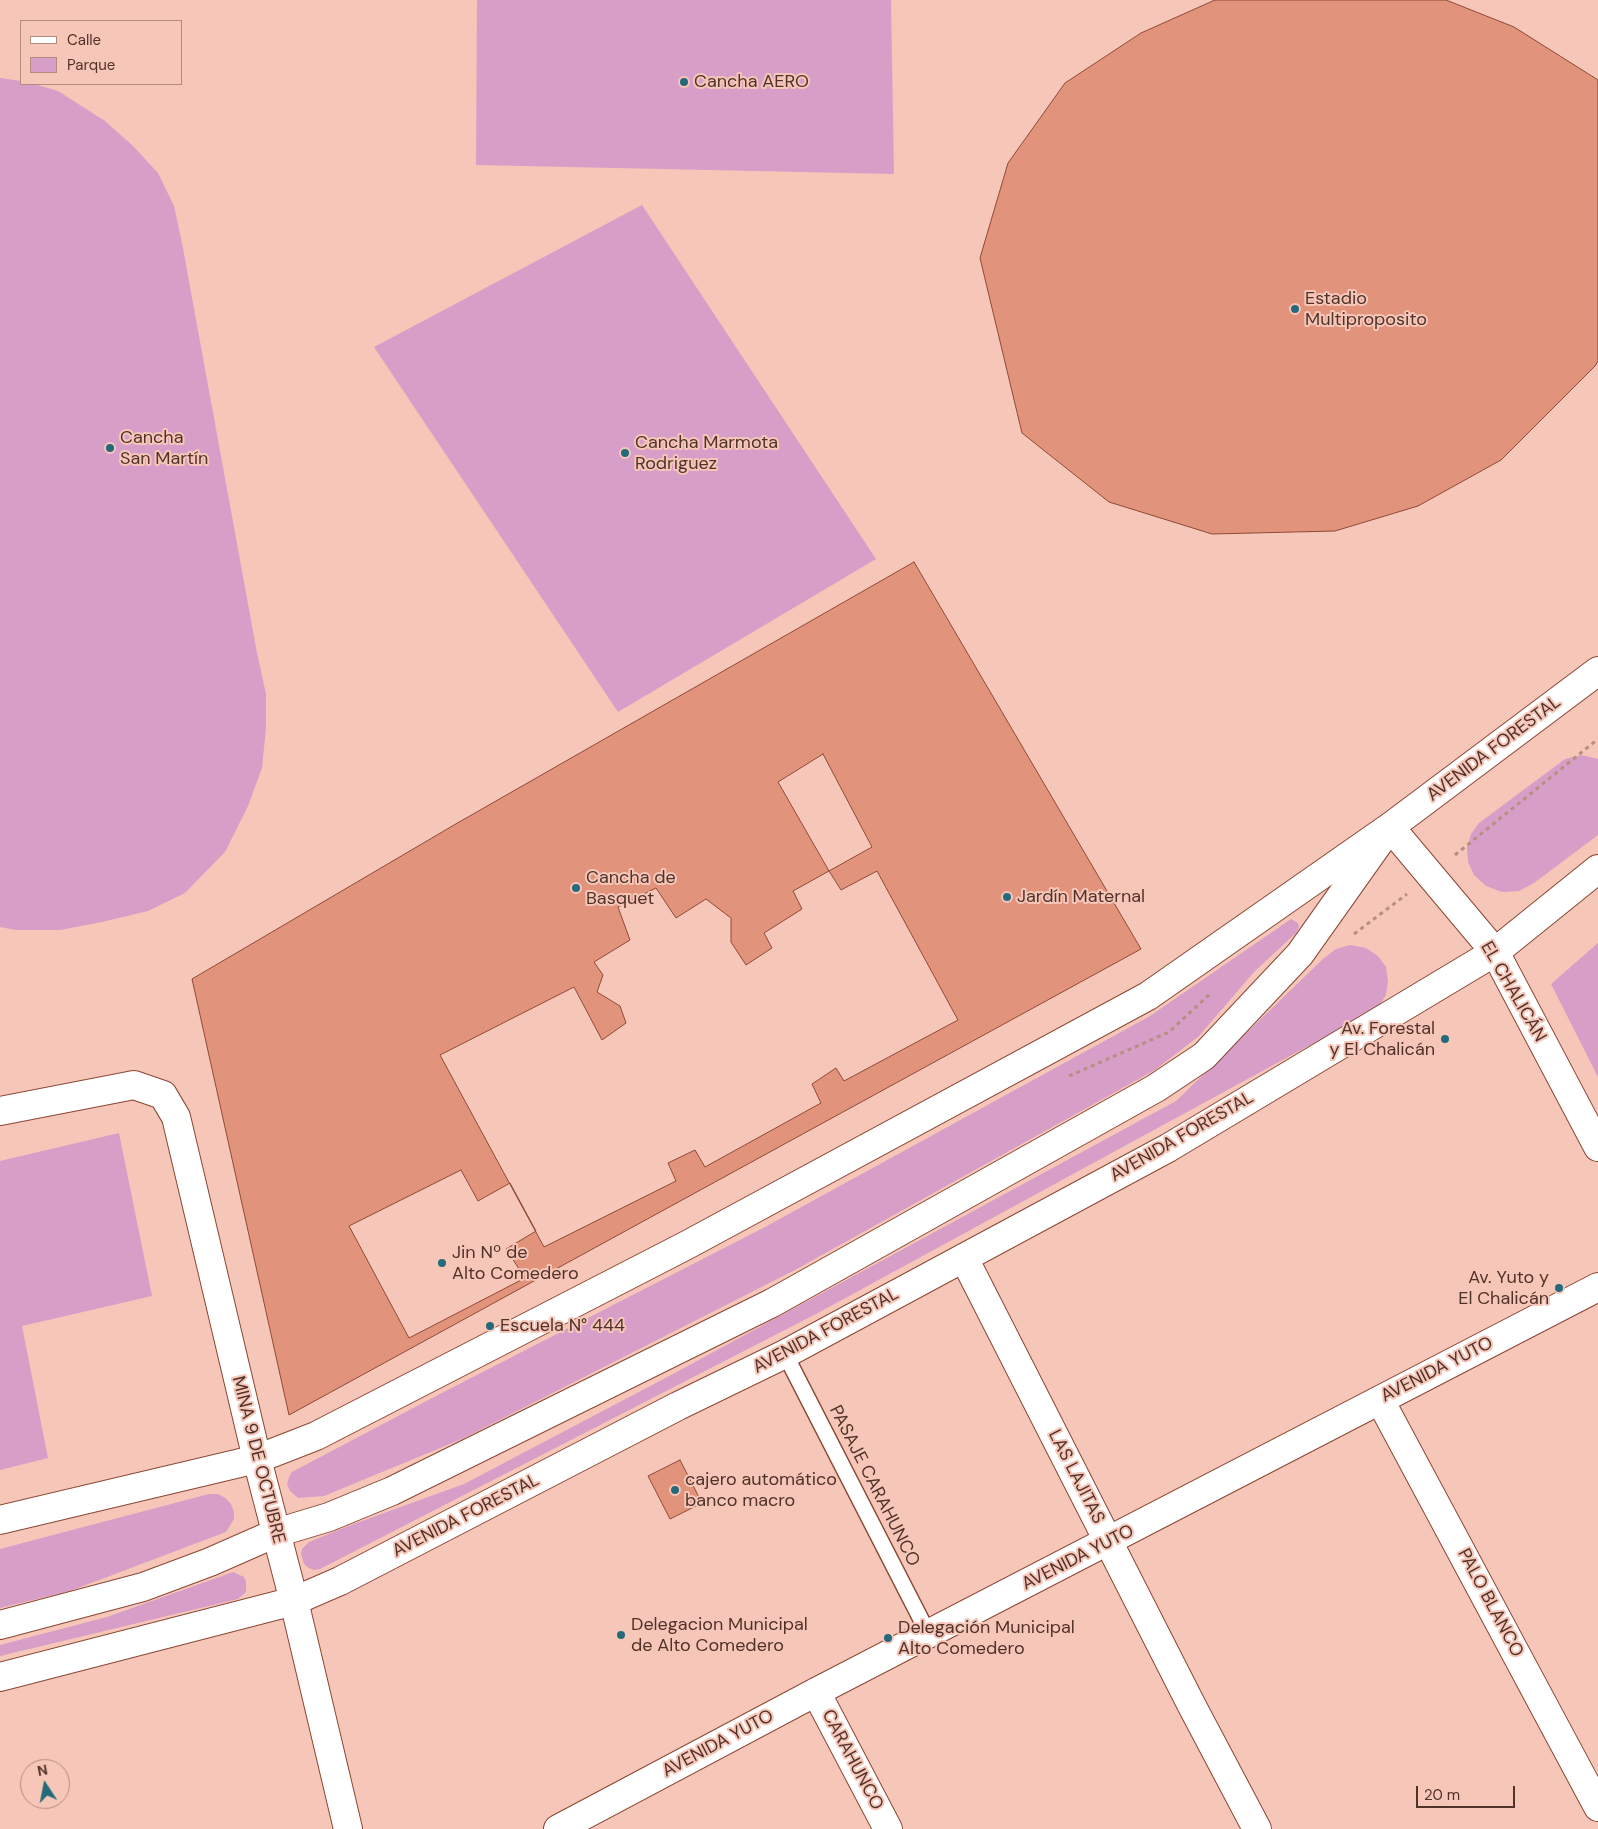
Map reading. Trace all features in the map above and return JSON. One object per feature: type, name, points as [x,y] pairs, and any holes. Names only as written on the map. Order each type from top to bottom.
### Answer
[{"type":"street","name":"AVENIDA FORESTAL","points":[[0,1520],[257,1459],[316,1436],[687,1245],[1148,996],[1390,827],[1598,671]]},
{"type":"street","name":"AVENIDA FORESTAL","points":[[0,1625],[143,1587],[210,1562],[276,1534],[329,1517],[392,1491],[772,1304],[1156,1088],[1204,1056],[1300,954],[1390,827]]},
{"type":"street","name":"EL CHALICÁN","points":[[1390,827],[1495,952],[1598,1147]]},
{"type":"street","name":"AVENIDA FORESTAL","points":[[0,1677],[294,1601],[340,1581],[678,1406],[785,1354],[1168,1148],[1495,952],[1598,869]]},
{"type":"street","name":"MINA 9 DE OCTUBRE","points":[[0,1111],[134,1085],[163,1095],[176,1117],[257,1459],[294,1601],[348,1829]]},
{"type":"street","name":"LAS LAJITAS","points":[[964,1258],[1257,1829]]},
{"type":"street","name":"AVENIDA YUTO","points":[[558,1829],[816,1692],[1109,1542],[1598,1287]]},
{"type":"street","name":"PALO BLANCO","points":[[1380,1400],[1598,1808]]},
{"type":"street","name":"CARAHUNCO","points":[[816,1692],[888,1829]]},
{"type":"lane","name":"PASAJE CARAHUNCO","points":[[785,1354],[929,1635]]},
{"type":"path","points":[[1352,935],[1381,915],[1598,739]]},
{"type":"green space","name":"Cancha AERO","points":[[477,0],[891,0],[894,174],[476,165]]},
{"type":"green space","name":"Cancha San Martín","points":[[0,78],[20,81],[20,85],[37,85],[58,91],[105,121],[133,146],[158,173],[174,206],[266,694],[266,728],[262,768],[248,806],[225,852],[185,893],[148,911],[60,930],[16,930],[0,927]]},
{"type":"green space","name":"Cancha Marmota Rodriguez","points":[[642,205],[876,559],[618,712],[374,347]]},
{"type":"green space","points":[[1582,755],[1598,759],[1598,835],[1534,883],[1519,891],[1502,892],[1486,886],[1474,875],[1468,862],[1467,848],[1471,834],[1479,823],[1565,759]]},
{"type":"green space","points":[[1291,919],[1298,923],[1297,932],[1254,972],[1199,1036],[1155,1070],[795,1270],[462,1439],[324,1496],[298,1498],[290,1491],[287,1484],[292,1472],[765,1227],[1150,1016]]},
{"type":"green space","points":[[1598,943],[1598,1077],[1551,984]]},
{"type":"green space","points":[[1350,945],[1366,948],[1378,956],[1386,967],[1388,981],[1386,995],[1379,1006],[1367,1014],[816,1314],[320,1569],[314,1570],[304,1564],[301,1554],[302,1549],[309,1542],[464,1484],[673,1374],[1176,1101],[1324,958],[1336,949]]},
{"type":"green space","points":[[119,1133],[152,1296],[22,1326],[48,1458],[0,1470],[0,1161]]},
{"type":"green space","points":[[209,1494],[218,1494],[231,1504],[234,1519],[226,1532],[70,1591],[0,1608],[0,1549]]},
{"type":"green space","points":[[233,1572],[244,1577],[246,1582],[246,1592],[238,1599],[0,1656],[0,1645],[107,1617]]},
{"type":"building","name":"Estadio Multiproposito","points":[[1215,0],[1446,0],[1514,27],[1598,80],[1598,361],[1501,460],[1418,506],[1335,531],[1212,534],[1109,502],[1022,433],[980,258],[1008,163],[1065,83],[1141,33]]},
{"type":"building","points":[[914,562],[1141,949],[289,1415],[192,979],[454,825]]},
{"type":"building","points":[[823,754],[872,847],[829,871],[778,782]]},
{"type":"building","points":[[829,871],[841,890],[877,871],[958,1020],[844,1081],[836,1068],[812,1084],[821,1103],[705,1167],[695,1150],[668,1163],[676,1181],[544,1247],[440,1055],[574,987],[602,1040],[626,1023],[620,1006],[597,992],[603,975],[594,962],[630,940],[618,907],[656,888],[676,918],[706,899],[731,918],[731,942],[746,965],[772,948],[764,933],[802,909],[793,891]]},
{"type":"building","name":"Jin Nº de Alto Comedero","points":[[461,1170],[478,1201],[510,1183],[536,1231],[506,1249],[525,1278],[409,1338],[349,1226]]},
{"type":"building","name":"cajero automático banco macro","points":[[680,1460],[702,1503],[670,1519],[648,1476]]},
{"type":"place","name":"Cancha AERO","points":[[684,82]]},
{"type":"place","name":"Estadio Multiproposito","points":[[1295,309]]},
{"type":"place","name":"Cancha San Martín","points":[[110,448]]},
{"type":"place","name":"Cancha Marmota Rodriguez","points":[[625,453]]},
{"type":"place","name":"Cancha de Basquet","points":[[576,888]]},
{"type":"place","name":"Jardín Maternal","points":[[1007,897]]},
{"type":"place","name":"Av. Forestal y El Chalicán","points":[[1445,1039]]},
{"type":"place","name":"Jin Nº de Alto Comedero","points":[[442,1263]]},
{"type":"place","name":"Av. Yuto y El Chalicán","points":[[1559,1288]]},
{"type":"place","name":"Escuela N° 444","points":[[490,1326]]},
{"type":"place","name":"cajero automático banco macro","points":[[675,1490]]},
{"type":"place","name":"Delegacion Municipal de Alto Comedero","points":[[621,1635]]},
{"type":"place","name":"Delegación Municipal Alto Comedero","points":[[888,1638]]}]
